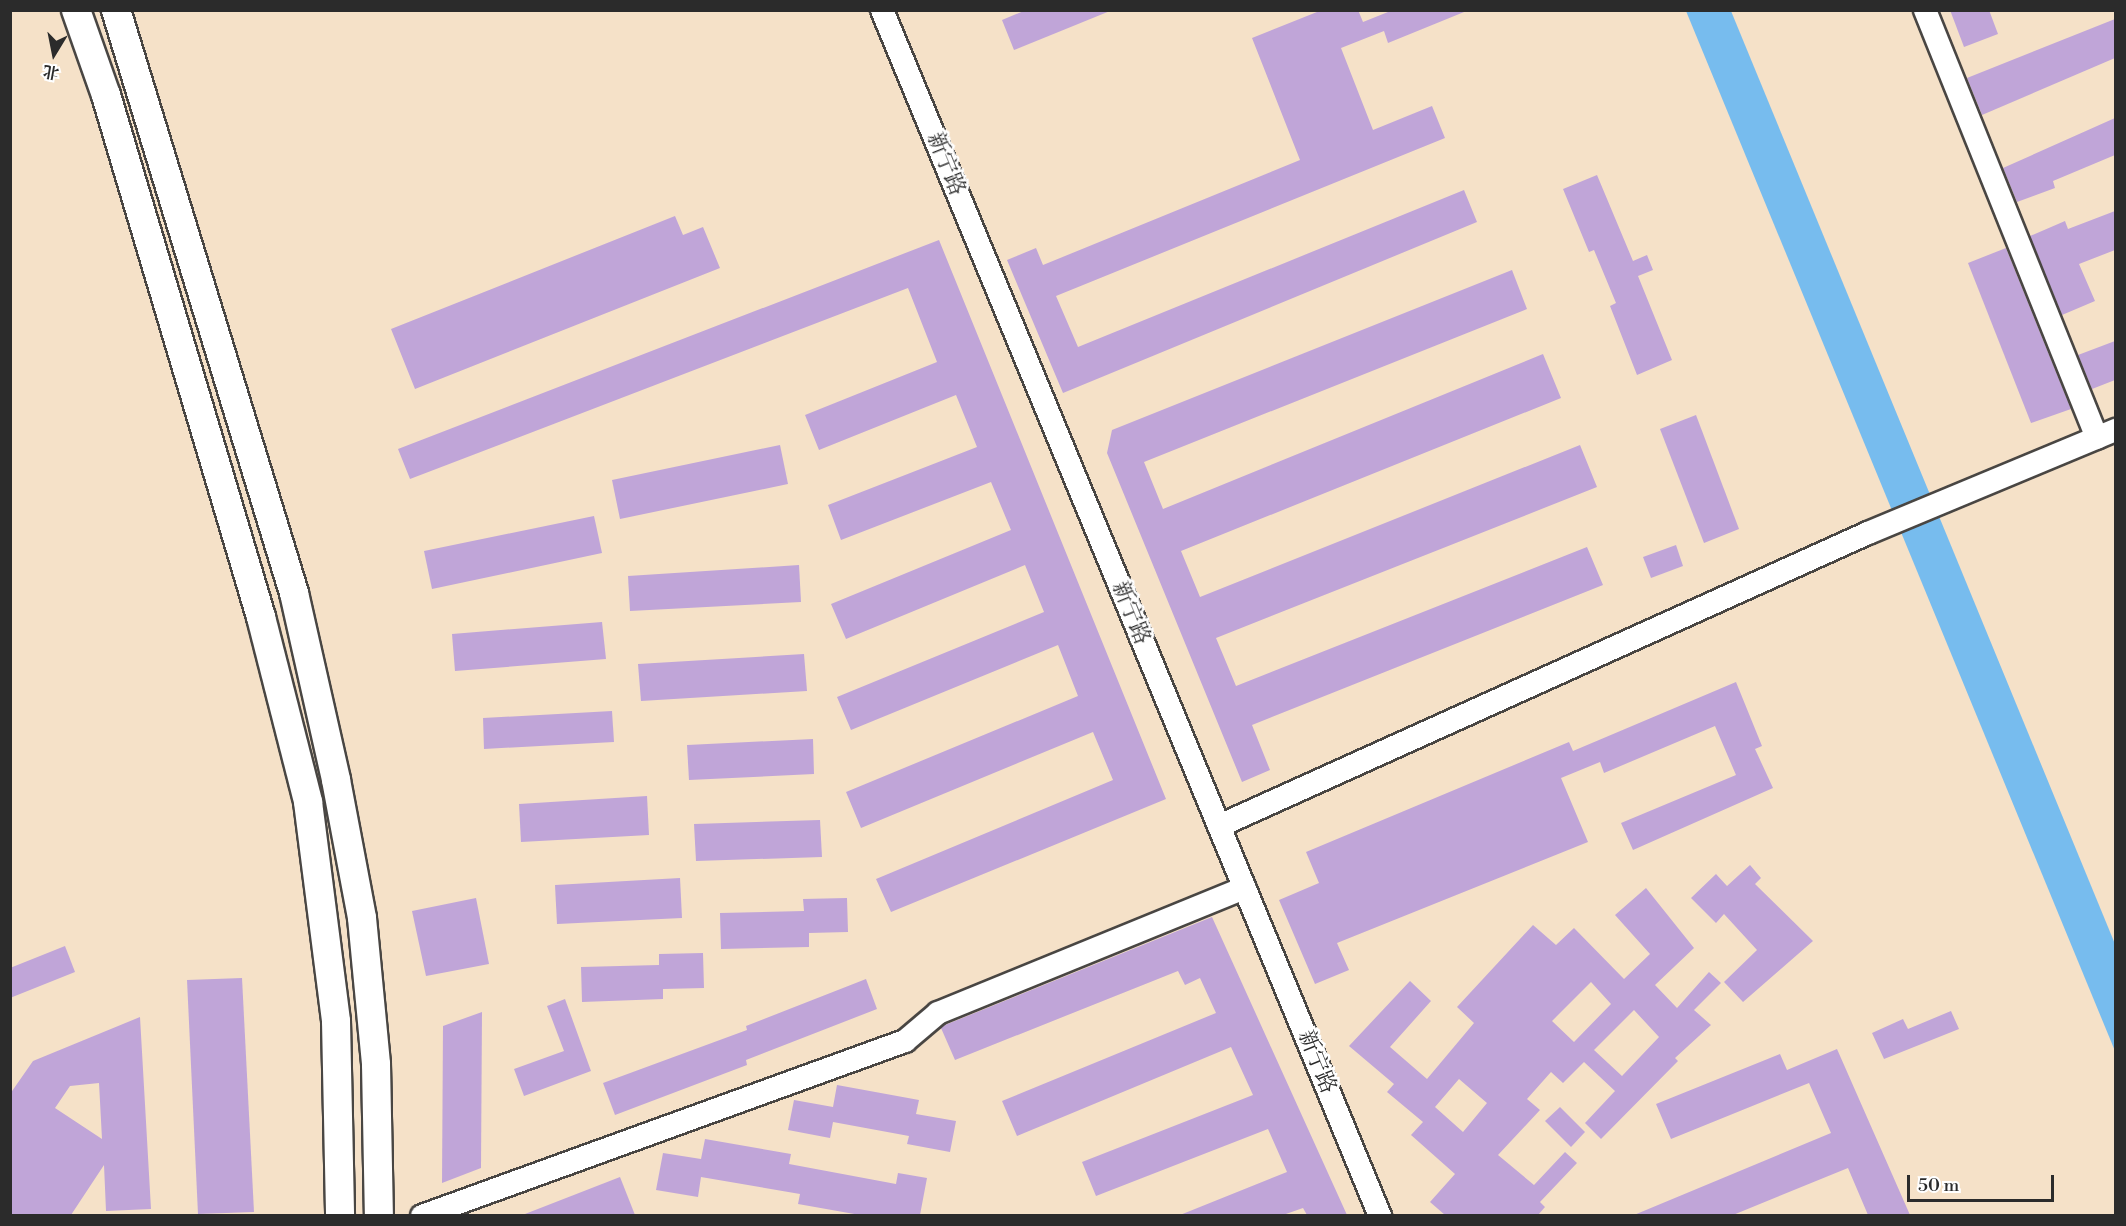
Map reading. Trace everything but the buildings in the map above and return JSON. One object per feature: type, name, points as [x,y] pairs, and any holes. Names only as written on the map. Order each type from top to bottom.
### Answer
[{"type":"main road","points":[[76,10],[106,95],[257,605],[308,801],[336,1021],[340,1215]]},
{"type":"main road","points":[[117,10],[294,594],[336,780],[362,918],[376,1065],[379,1215]]},
{"type":"street","name":"新宁路","points":[[882,10],[1380,1215]]},
{"type":"street","points":[[1219,826],[1868,533],[2106,434],[1925,10]]},
{"type":"street","points":[[422,1215],[905,1041],[938,1013],[1245,888]]},
{"type":"water","points":[[1686,11],[1731,11],[2115,944],[2115,1051]]}]
